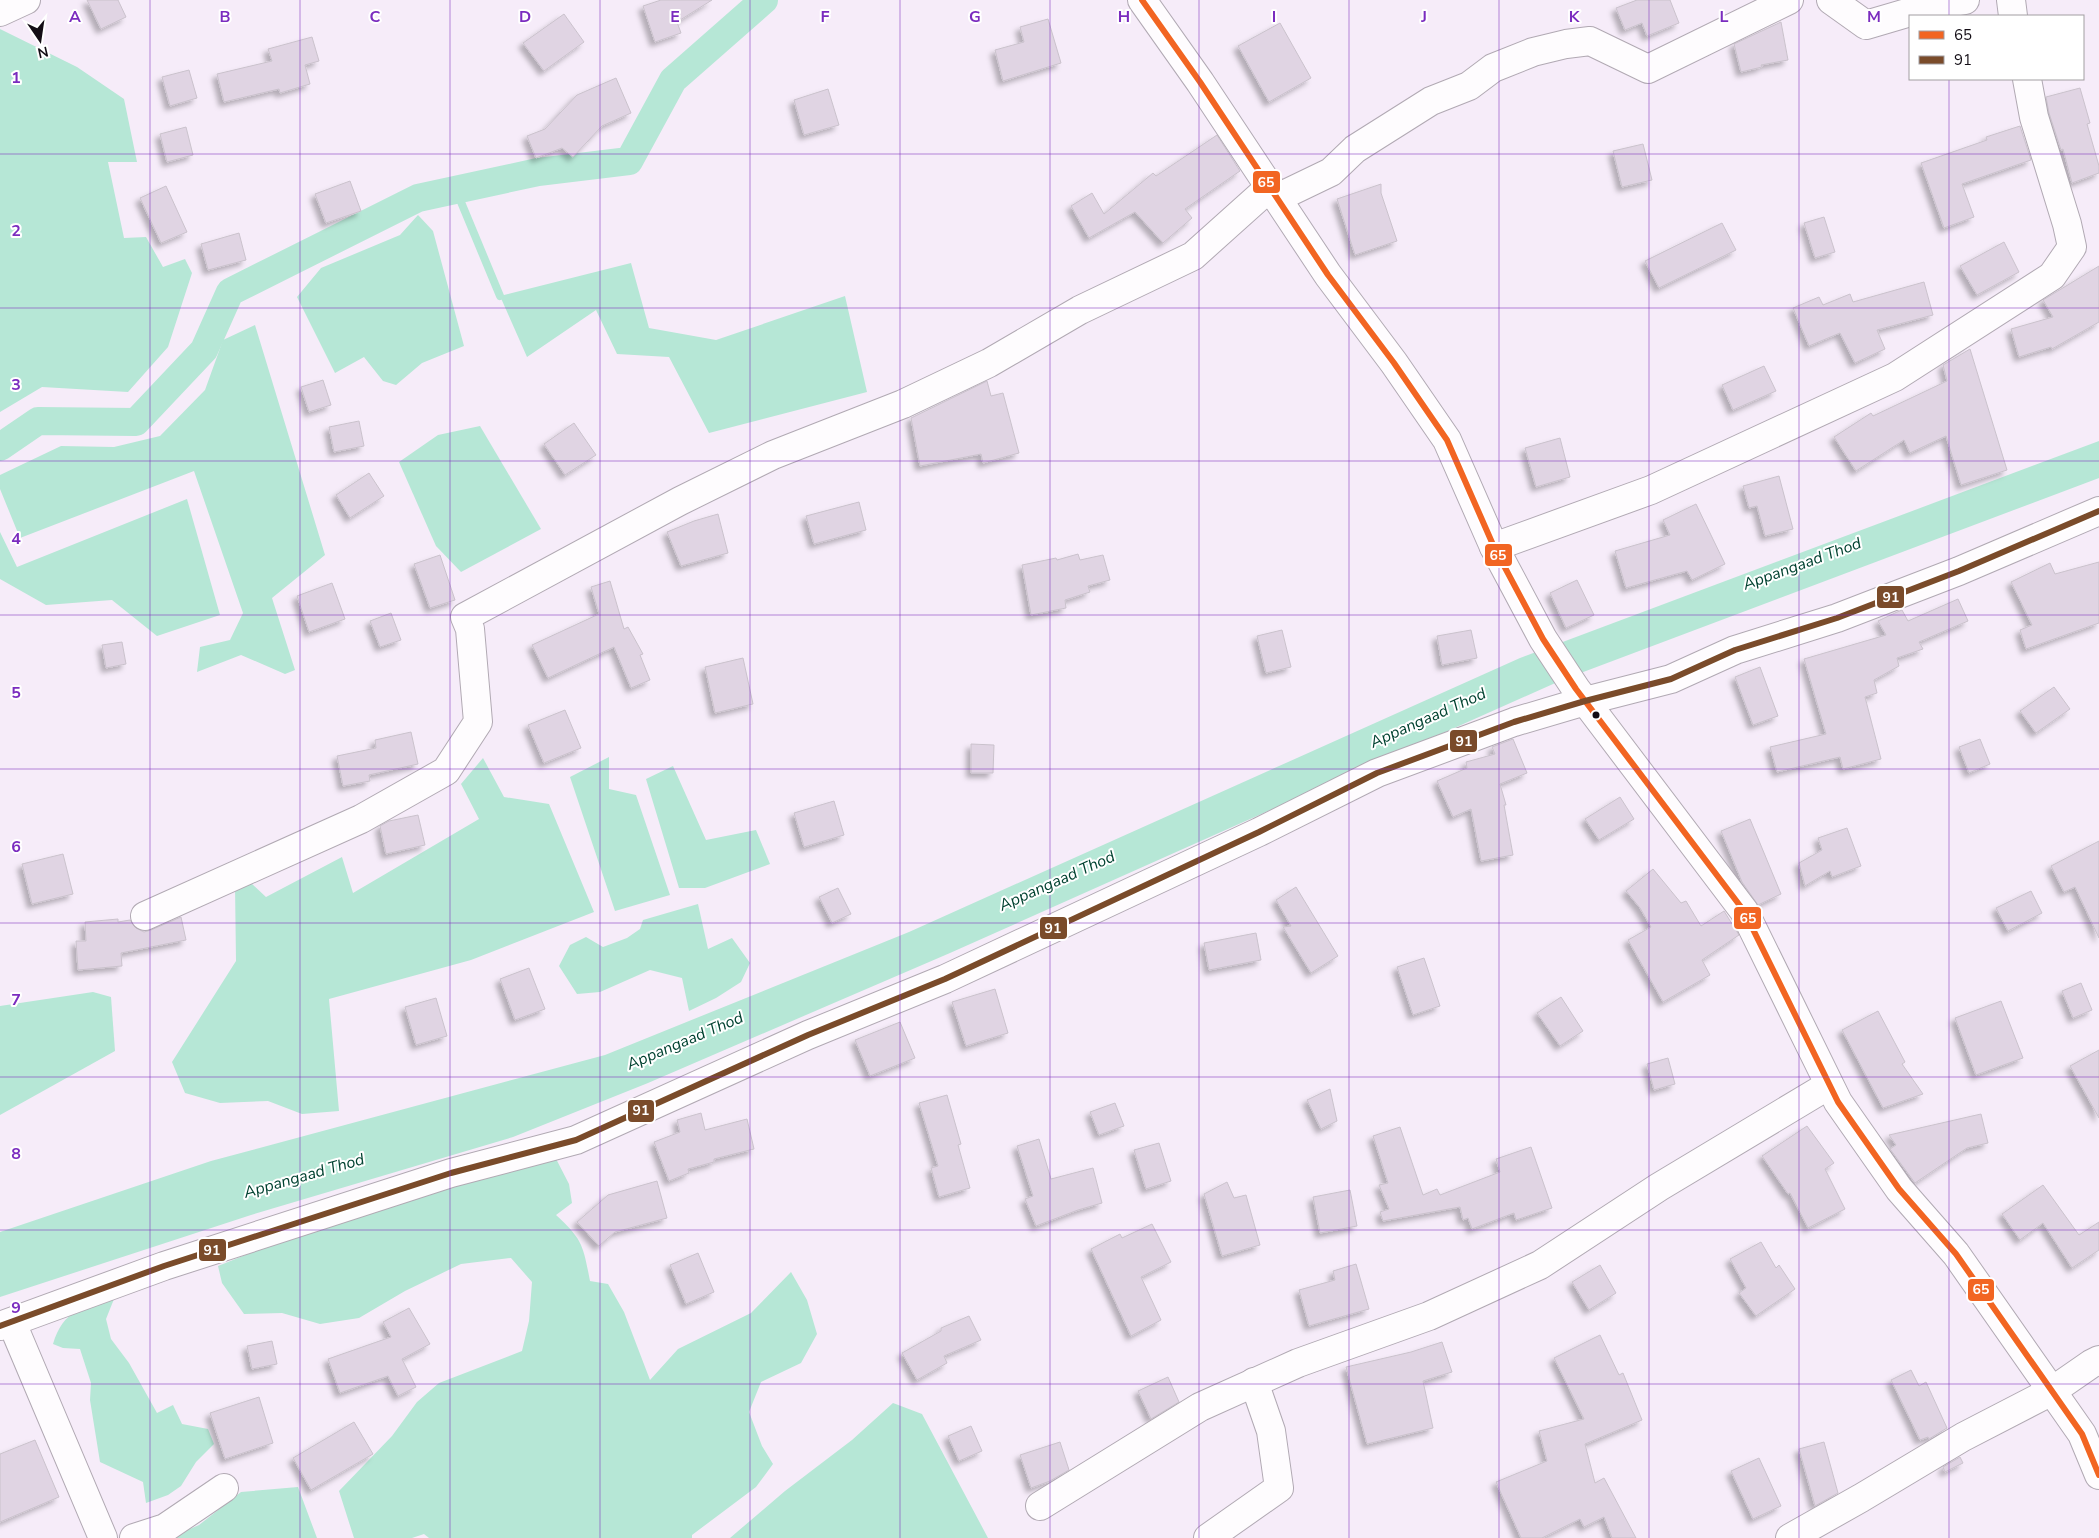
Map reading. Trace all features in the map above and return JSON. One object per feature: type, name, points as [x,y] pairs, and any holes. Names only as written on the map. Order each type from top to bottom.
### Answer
[{"type":"street","points":[[0,12],[26,0]]},
{"type":"street","points":[[1142,0],[1328,275],[1394,363],[1448,440],[1494,547],[1543,639],[1580,695],[1744,911],[1838,1102],[1899,1189],[1956,1254],[2082,1434],[2099,1475]]},
{"type":"street","points":[[145,916],[361,819],[446,771],[478,722],[470,630],[465,617],[680,501],[773,455],[903,404],[989,362],[1080,310],[1193,256],[1273,193],[1301,188],[1331,172],[1355,149],[1432,101],[1469,86],[1494,68],[1532,52],[1566,44],[1590,41],[1648,69],[1789,0]]},
{"type":"street","points":[[1831,0],[1866,25],[1927,7],[1965,0]]},
{"type":"street","points":[[2011,0],[2013,15]]},
{"type":"street","points":[[1494,547],[1651,490],[1896,377],[2052,276],[2072,247],[2067,224],[2034,117],[2027,80]]},
{"type":"street","points":[[103,1538],[6,1324],[173,1263],[451,1173],[576,1140],[808,1035],[945,979],[1259,832],[1377,773],[1514,722],[1580,695],[1671,678],[1735,650],[1836,618],[1959,571],[2099,511]]},
{"type":"street","points":[[1040,1506],[1200,1407],[1298,1363],[1429,1316],[1540,1265],[1659,1187],[1829,1085]]},
{"type":"street","points":[[1790,1538],[1963,1437],[2052,1392],[2099,1360]]},
{"type":"street","points":[[1208,1538],[1279,1488],[1272,1431],[1254,1382]]},
{"type":"street","points":[[134,1538],[165,1528],[224,1488]]},
{"type":"water","points":[[0,29],[77,67],[124,99],[137,162],[108,162],[124,238],[146,237],[163,267],[185,259],[192,273],[168,347],[128,392],[42,387],[0,412]]},
{"type":"water","points":[[418,215],[433,231],[464,346],[422,363],[396,385],[383,381],[364,357],[335,373],[297,297],[321,268],[400,235]]},
{"type":"water","points":[[631,263],[649,328],[716,340],[845,296],[867,392],[709,433],[669,357],[617,354],[596,310],[527,357],[500,296]]},
{"type":"water","points":[[255,325],[325,555],[272,598],[295,670],[285,674],[241,655],[197,672],[200,647],[230,640],[243,613],[194,471],[20,538],[0,489],[0,475],[61,446],[114,447],[160,436],[205,390],[223,340]]},
{"type":"water","points":[[480,426],[541,529],[461,572],[436,546],[399,462],[438,435]]},
{"type":"water","name":"Appangaad Thod","points":[[2099,441],[2099,478],[1562,680],[950,953],[648,1083],[513,1137],[251,1215],[0,1297],[0,1232],[211,1161],[605,1055],[909,932],[1520,658]]},
{"type":"water","points":[[187,499],[220,615],[157,636],[112,600],[46,605],[0,579],[0,532],[17,567]]},
{"type":"water","points":[[609,757],[609,789],[636,795],[670,895],[615,911],[570,777]]},
{"type":"water","points":[[483,758],[504,797],[549,804],[594,912],[471,960],[329,999],[339,1111],[302,1114],[268,1101],[220,1103],[185,1093],[172,1062],[236,961],[235,885],[250,882],[266,897],[342,857],[353,893],[479,819],[461,784]]},
{"type":"water","points":[[673,766],[706,840],[756,830],[770,864],[705,888],[679,888],[646,779]]},
{"type":"water","points":[[698,904],[708,949],[732,938],[750,963],[741,982],[716,998],[689,1011],[682,978],[650,970],[600,992],[577,994],[559,966],[570,945],[586,937],[603,947],[627,938],[640,929],[643,920]]},
{"type":"water","points":[[93,992],[111,997],[115,1051],[0,1115],[0,1006]]},
{"type":"water","points":[[552,1151],[569,1184],[572,1203],[556,1215],[577,1237],[586,1259],[590,1281],[608,1284],[624,1312],[650,1380],[678,1349],[751,1313],[791,1272],[807,1300],[817,1334],[801,1363],[761,1382],[749,1412],[762,1446],[773,1464],[756,1487],[692,1535],[692,1538],[429,1538],[424,1534],[412,1538],[354,1538],[339,1491],[392,1436],[417,1402],[439,1383],[522,1351],[529,1321],[532,1282],[511,1258],[461,1264],[405,1291],[359,1318],[320,1324],[282,1313],[244,1314],[222,1283],[218,1266],[270,1245]]},
{"type":"water","points":[[114,1299],[106,1319],[111,1339],[129,1363],[157,1413],[173,1405],[182,1424],[208,1429],[214,1444],[196,1462],[181,1486],[168,1495],[146,1503],[143,1482],[100,1462],[90,1400],[91,1383],[80,1349],[63,1348],[53,1344],[62,1324],[69,1317],[84,1308]]},
{"type":"water","points":[[893,1403],[922,1414],[988,1538],[730,1538],[785,1491],[852,1440]]},
{"type":"water","points":[[298,1487],[317,1538],[169,1538],[199,1525],[241,1492]]},
{"type":"building","points":[[87,0],[118,0],[126,17],[101,29]]},
{"type":"building","points":[[661,0],[712,0],[677,22],[681,33],[655,42],[643,6]]},
{"type":"building","points":[[1637,0],[1670,0],[1679,23],[1647,36],[1642,23],[1625,30],[1616,8]]},
{"type":"building","points":[[564,14],[584,42],[544,71],[523,43]]},
{"type":"building","points":[[1048,19],[1061,63],[1003,81],[995,50],[1024,42],[1020,27]]},
{"type":"building","points":[[1781,22],[1788,60],[1761,65],[1762,67],[1741,72],[1734,44]]},
{"type":"building","points":[[1280,23],[1311,78],[1269,102],[1238,46]]},
{"type":"building","points":[[312,37],[319,61],[305,65],[310,84],[280,93],[279,89],[224,102],[217,74],[272,61],[268,49]]},
{"type":"building","points":[[189,70],[197,98],[170,106],[162,77]]},
{"type":"building","points":[[616,78],[631,113],[602,126],[573,157],[562,148],[536,158],[527,136],[545,129],[577,95]]},
{"type":"building","points":[[2080,88],[2090,123],[2087,124],[2099,166],[2099,173],[2072,183],[2063,149],[2061,150],[2049,113],[2046,97]]},
{"type":"building","points":[[828,89],[839,125],[804,135],[794,100]]},
{"type":"building","points":[[2020,126],[2031,160],[1962,184],[1974,217],[1944,228],[1921,163],[1987,140],[1986,137]]},
{"type":"building","points":[[186,127],[193,155],[167,162],[160,134]]},
{"type":"building","points":[[1217,135],[1240,171],[1185,209],[1192,218],[1163,243],[1135,212],[1089,238],[1071,206],[1092,193],[1104,214],[1153,173],[1156,176]]},
{"type":"building","points":[[1643,144],[1652,180],[1622,187],[1613,151]]},
{"type":"building","points":[[350,181],[361,211],[326,223],[315,194]]},
{"type":"building","points":[[1381,184],[1381,193],[1397,241],[1355,255],[1337,199]]},
{"type":"building","points":[[166,186],[187,232],[161,243],[140,198]]},
{"type":"building","points":[[1824,217],[1835,252],[1815,258],[1804,223]]},
{"type":"building","points":[[1722,223],[1736,250],[1659,288],[1645,261]]},
{"type":"building","points":[[239,233],[246,260],[208,270],[201,244]]},
{"type":"building","points":[[2004,242],[2019,272],[1977,295],[1960,266]]},
{"type":"building","points":[[2099,266],[2099,322],[2052,349],[2051,347],[2019,357],[2011,329],[2053,317],[2043,300]]},
{"type":"building","points":[[1924,282],[1933,315],[1877,330],[1885,349],[1855,363],[1840,333],[1809,346],[1793,308],[1819,297],[1823,305],[1850,294],[1853,302]]},
{"type":"building","points":[[1970,349],[2007,470],[1961,485],[1946,436],[1910,453],[1904,440],[1856,471],[1834,437],[1871,413],[1873,416],[1947,381],[1943,365]]},
{"type":"building","points":[[1764,366],[1776,391],[1733,410],[1722,385]]},
{"type":"building","points":[[323,380],[331,405],[309,412],[301,387]]},
{"type":"building","points":[[987,381],[991,396],[1003,393],[1019,453],[983,463],[981,454],[920,466],[911,418]]},
{"type":"building","points":[[359,421],[364,446],[334,452],[329,427]]},
{"type":"building","points":[[574,423],[596,455],[565,475],[544,444]]},
{"type":"building","points":[[1560,438],[1570,477],[1536,487],[1525,448]]},
{"type":"building","points":[[369,473],[384,496],[350,518],[336,495]]},
{"type":"building","points":[[1779,476],[1793,529],[1765,536],[1757,506],[1749,508],[1743,486]]},
{"type":"building","points":[[859,502],[866,530],[814,544],[806,516]]},
{"type":"building","points":[[1696,504],[1725,564],[1692,580],[1687,571],[1626,588],[1615,551],[1670,535],[1663,520]]},
{"type":"building","points":[[718,514],[728,553],[681,566],[667,532]]},
{"type":"building","points":[[1078,554],[1080,560],[1103,555],[1110,580],[1088,586],[1090,592],[1065,600],[1066,608],[1031,615],[1022,565],[1056,558],[1057,560]]},
{"type":"building","points":[[440,555],[455,600],[430,608],[414,564]]},
{"type":"building","points":[[2099,562],[2099,623],[2026,649],[2020,630],[2032,625],[2011,582],[2050,563],[2055,574]]},
{"type":"building","points":[[1577,580],[1594,615],[1566,628],[1550,593]]},
{"type":"building","points":[[610,581],[624,629],[628,627],[643,654],[640,655],[650,680],[631,688],[614,647],[548,678],[532,645],[599,614],[591,587]]},
{"type":"building","points":[[332,583],[345,619],[309,632],[297,596]]},
{"type":"building","points":[[1958,599],[1968,621],[1919,642],[1923,649],[1897,658],[1899,666],[1874,680],[1877,693],[1865,697],[1881,759],[1843,769],[1840,757],[1777,772],[1770,747],[1826,734],[1804,659],[1886,635],[1878,621],[1902,610],[1908,621]]},
{"type":"building","points":[[391,613],[401,640],[380,647],[370,621]]},
{"type":"building","points":[[1282,630],[1291,667],[1266,673],[1257,636]]},
{"type":"building","points":[[1471,630],[1477,658],[1442,665],[1437,636]]},
{"type":"building","points":[[122,642],[126,664],[106,668],[102,645]]},
{"type":"building","points":[[743,658],[753,704],[715,713],[705,667]]},
{"type":"building","points":[[1760,667],[1778,716],[1753,725],[1735,677]]},
{"type":"building","points":[[2054,687],[2070,709],[2036,733],[2020,711]]},
{"type":"building","points":[[565,710],[581,748],[544,763],[528,725]]},
{"type":"building","points":[[411,732],[418,764],[369,775],[370,781],[343,786],[337,756],[376,748],[375,740]]},
{"type":"building","points":[[1513,739],[1527,773],[1500,784],[1506,805],[1504,805],[1513,855],[1481,861],[1471,809],[1453,817],[1437,781],[1467,768],[1466,762],[1495,754],[1492,747]]},
{"type":"building","points":[[1980,739],[1990,764],[1969,773],[1959,747]]},
{"type":"building","points":[[971,744],[994,745],[993,773],[971,773]]},
{"type":"building","points":[[1620,797],[1634,819],[1599,840],[1585,819]]},
{"type":"building","points":[[834,801],[844,835],[804,847],[794,813]]},
{"type":"building","points":[[418,815],[425,845],[386,854],[380,826],[389,821]]},
{"type":"building","points":[[1750,819],[1781,894],[1758,905],[1742,882],[1721,831]]},
{"type":"building","points":[[1847,828],[1861,866],[1832,877],[1830,871],[1805,886],[1799,863],[1822,850],[1818,838]]},
{"type":"building","points":[[2099,841],[2099,938],[2075,887],[2064,892],[2051,866]]},
{"type":"building","points":[[63,854],[73,894],[32,904],[22,864]]},
{"type":"building","points":[[1653,869],[1681,903],[1686,901],[1701,926],[1724,911],[1739,935],[1702,960],[1710,975],[1663,1002],[1628,940],[1651,927],[1640,908],[1626,891]]},
{"type":"building","points":[[1296,887],[1338,956],[1311,973],[1283,927],[1291,926],[1276,900]]},
{"type":"building","points":[[838,888],[851,914],[832,923],[819,897]]},
{"type":"building","points":[[2031,891],[2042,913],[2008,931],[1996,908]]},
{"type":"building","points":[[181,917],[186,940],[121,953],[122,966],[78,970],[76,941],[86,941],[85,922],[118,919],[118,922],[130,920],[136,928],[144,932]]},
{"type":"building","points":[[1256,933],[1261,960],[1209,970],[1204,943]]},
{"type":"building","points":[[1424,958],[1440,1006],[1413,1015],[1397,967]]},
{"type":"building","points":[[529,968],[545,1009],[515,1020],[500,979]]},
{"type":"building","points":[[2081,983],[2092,1010],[2073,1018],[2062,991]]},
{"type":"building","points":[[995,989],[1008,1033],[966,1046],[952,1002]]},
{"type":"building","points":[[1561,997],[1583,1031],[1560,1046],[1537,1013]]},
{"type":"building","points":[[436,998],[447,1036],[416,1045],[405,1007]]},
{"type":"building","points":[[2001,1001],[2023,1058],[1976,1075],[1955,1018]]},
{"type":"building","points":[[1878,1011],[1905,1062],[1902,1064],[1923,1094],[1883,1108],[1842,1030]]},
{"type":"building","points":[[900,1022],[915,1058],[870,1076],[855,1040]]},
{"type":"building","points":[[2099,1050],[2099,1118],[2070,1066]]},
{"type":"building","points":[[1668,1058],[1675,1084],[1654,1090],[1647,1064]]},
{"type":"building","points":[[1330,1089],[1337,1121],[1321,1129],[1307,1100]]},
{"type":"building","points":[[947,1095],[961,1144],[958,1145],[970,1188],[939,1197],[931,1168],[938,1166],[919,1103]]},
{"type":"building","points":[[1115,1103],[1124,1126],[1099,1135],[1090,1112]]},
{"type":"building","points":[[701,1113],[705,1130],[747,1119],[754,1149],[714,1159],[714,1162],[688,1169],[689,1173],[669,1181],[654,1142],[680,1132],[677,1120]]},
{"type":"building","points":[[1981,1114],[1988,1143],[1967,1148],[1915,1183],[1890,1149],[1896,1145],[1889,1135]]},
{"type":"building","points":[[1807,1126],[1834,1163],[1825,1169],[1845,1209],[1808,1228],[1790,1193],[1788,1194],[1762,1156]]},
{"type":"building","points":[[1400,1127],[1423,1195],[1437,1189],[1440,1195],[1500,1172],[1496,1159],[1531,1147],[1552,1208],[1516,1220],[1514,1213],[1472,1229],[1468,1218],[1463,1220],[1460,1207],[1383,1221],[1380,1212],[1389,1209],[1379,1185],[1388,1183],[1373,1136]]},
{"type":"building","points":[[1039,1139],[1051,1179],[1093,1168],[1102,1203],[1036,1226],[1025,1199],[1033,1196],[1017,1146]]},
{"type":"building","points":[[1159,1143],[1171,1181],[1146,1189],[1134,1150]]},
{"type":"building","points":[[657,1181],[667,1218],[615,1232],[599,1246],[577,1222],[608,1195]]},
{"type":"building","points":[[1227,1182],[1234,1198],[1246,1195],[1260,1245],[1222,1256],[1204,1194]]},
{"type":"building","points":[[2043,1185],[2079,1235],[2099,1222],[2099,1250],[2072,1268],[2043,1223],[2020,1240],[2002,1214]]},
{"type":"building","points":[[1350,1190],[1357,1226],[1320,1233],[1313,1197]]},
{"type":"building","points":[[1152,1224],[1171,1262],[1141,1277],[1161,1320],[1131,1336],[1091,1249],[1120,1234],[1122,1238]]},
{"type":"building","points":[[1761,1242],[1776,1268],[1779,1265],[1795,1289],[1756,1316],[1739,1293],[1746,1288],[1730,1259]]},
{"type":"building","points":[[698,1253],[714,1292],[686,1304],[670,1265]]},
{"type":"building","points":[[1356,1264],[1369,1309],[1309,1326],[1299,1290],[1335,1280],[1333,1271]]},
{"type":"building","points":[[1600,1265],[1616,1293],[1589,1310],[1572,1282]]},
{"type":"building","points":[[409,1308],[430,1344],[402,1359],[416,1387],[398,1396],[388,1376],[340,1393],[328,1359],[391,1337],[383,1322]]},
{"type":"building","points":[[969,1316],[981,1340],[944,1356],[947,1363],[917,1380],[902,1353],[941,1331],[941,1328]]},
{"type":"building","points":[[1600,1335],[1619,1375],[1623,1373],[1642,1420],[1585,1444],[1595,1483],[1604,1478],[1636,1538],[1612,1538],[1604,1517],[1584,1527],[1580,1519],[1542,1538],[1521,1538],[1496,1482],[1547,1461],[1539,1431],[1584,1419],[1554,1358]]},
{"type":"building","points":[[272,1341],[277,1364],[252,1369],[247,1346]]},
{"type":"building","points":[[1442,1342],[1452,1372],[1423,1381],[1433,1428],[1367,1444],[1346,1367],[1411,1352]]},
{"type":"building","points":[[1911,1370],[1919,1386],[1926,1382],[1947,1428],[1929,1439],[1928,1437],[1920,1440],[1891,1380]]},
{"type":"building","points":[[1168,1377],[1179,1402],[1151,1419],[1138,1391]]},
{"type":"building","points":[[259,1397],[273,1443],[225,1459],[210,1413]]},
{"type":"building","points":[[354,1422],[373,1454],[311,1490],[293,1458]]},
{"type":"building","points":[[971,1426],[982,1451],[959,1461],[948,1436]]},
{"type":"building","points":[[35,1440],[59,1497],[0,1522],[0,1454]]},
{"type":"building","points":[[1060,1442],[1069,1470],[1050,1481],[1031,1488],[1020,1455]]},
{"type":"building","points":[[1824,1442],[1838,1493],[1815,1506],[1799,1449]]},
{"type":"building","points":[[1960,1457],[1963,1463],[1945,1472],[1943,1467]]},
{"type":"building","points":[[1759,1458],[1781,1506],[1753,1519],[1731,1471]]},
{"type":"waterway","points":[[0,447],[38,421],[136,422],[204,350],[230,292],[418,198],[538,172],[629,161],[673,80],[764,0]]},
{"type":"waterway","points":[[456,190],[500,296]]},
{"type":"transit line","name":"65","points":[[1142,0],[1200,82],[1328,275],[1394,363],[1447,440],[1494,547],[1543,639],[1576,689],[1744,911],[1838,1102],[1899,1189],[1956,1254],[2082,1434],[2099,1475]]},
{"type":"transit line","name":"91","points":[[0,1326],[164,1266],[451,1173],[576,1140],[808,1035],[945,979],[1259,832],[1377,773],[1514,722],[1671,679],[1735,650],[1837,618],[1959,571],[2099,511]]}]
